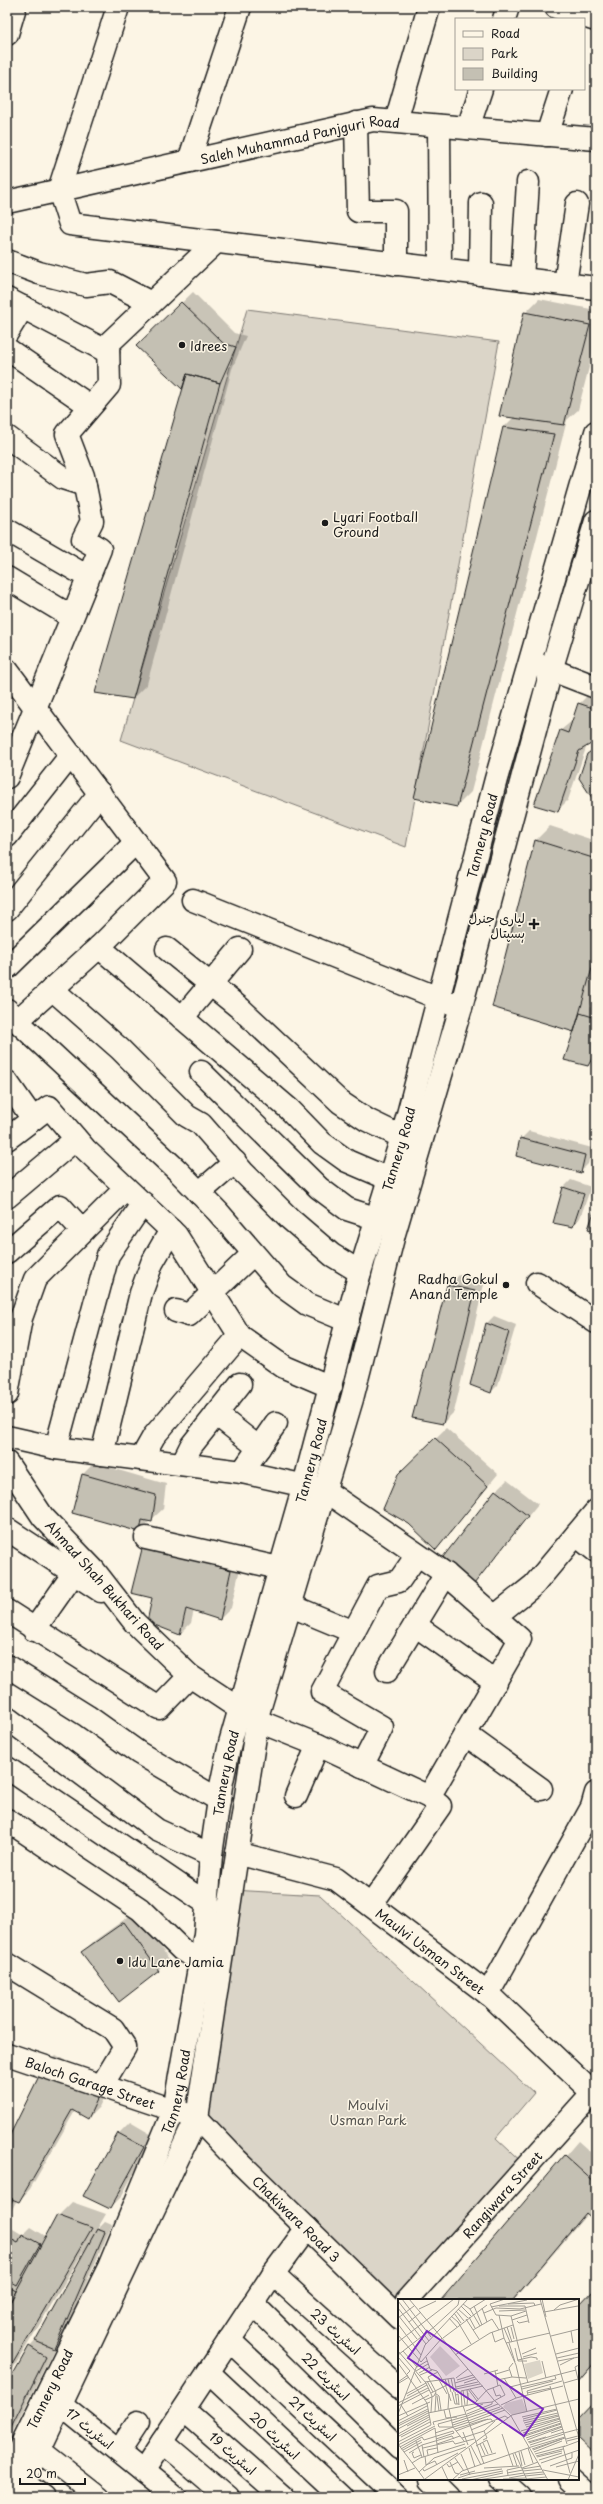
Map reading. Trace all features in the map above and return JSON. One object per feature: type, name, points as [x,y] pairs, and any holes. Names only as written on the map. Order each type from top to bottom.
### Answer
[{"type":"street","points":[[7,34],[15,7]]},
{"type":"street","points":[[118,7],[59,190],[70,224],[596,288]]},
{"type":"street","points":[[189,161],[240,7]]},
{"type":"street","points":[[396,122],[429,7]]},
{"type":"street","points":[[504,18],[508,7]]},
{"type":"street","points":[[556,7],[589,16]]},
{"type":"street","points":[[468,128],[481,90]]},
{"type":"street","points":[[547,136],[562,90]]},
{"type":"street","name":"Saleh Muhammad Panjguri Road","points":[[7,202],[373,120],[596,139]]},
{"type":"street","points":[[356,124],[358,211],[396,211],[396,264]]},
{"type":"street","points":[[439,126],[440,269]]},
{"type":"street","points":[[522,279],[528,182]]},
{"type":"street","points":[[480,274],[481,203]]},
{"type":"street","points":[[565,284],[577,204]]},
{"type":"street","points":[[9,768],[100,549],[83,539],[92,521],[85,485],[66,434],[109,385],[108,344],[216,242]]},
{"type":"street","points":[[7,261],[39,274],[86,285],[110,282],[151,303]]},
{"type":"street","points":[[7,333],[15,303],[108,352]]},
{"type":"street","points":[[7,349],[90,406]]},
{"type":"street","name":"Tannery Road","points":[[16,2485],[174,2110],[209,1905],[211,1855],[219,1800],[248,1715],[289,1605],[314,1488],[331,1387],[360,1272],[378,1219],[402,1137],[496,780],[596,432]]},
{"type":"street","points":[[7,437],[63,478],[85,485]]},
{"type":"street","name":"Tannery Road","points":[[16,2485],[39,2450],[197,2118],[237,1853],[248,1715],[279,1568],[352,1399],[394,1234],[461,1007],[552,669],[596,521]]},
{"type":"street","points":[[7,530],[88,577]]},
{"type":"street","points":[[7,578],[72,617]]},
{"type":"street","points":[[530,662],[552,669],[596,687]]},
{"type":"street","points":[[7,670],[165,881],[99,947],[52,990],[12,1015],[199,1193],[282,1286],[307,1304],[348,1321]]},
{"type":"street","points":[[7,693],[35,706]]},
{"type":"street","points":[[7,836],[70,755]]},
{"type":"street","points":[[7,909],[100,793]]},
{"type":"street","points":[[7,968],[136,842]]},
{"type":"street","points":[[193,900],[461,1007]]},
{"type":"street","points":[[99,947],[289,1109],[322,1143],[347,1161],[389,1179]]},
{"type":"street","points":[[167,949],[241,1009],[340,1102],[367,1120],[402,1137]]},
{"type":"street","points":[[182,1018],[209,984],[240,949]]},
{"type":"street","points":[[52,990],[120,1049],[187,1116],[202,1124],[234,1162],[290,1219],[332,1255],[360,1272]]},
{"type":"street","points":[[201,1072],[319,1188],[347,1209],[378,1219]]},
{"type":"street","points":[[7,1082],[33,1119]]},
{"type":"street","points":[[7,1139],[49,1107],[76,1139],[176,1235],[240,1336],[284,1367],[331,1387]]},
{"type":"street","points":[[7,1197],[76,1139]]},
{"type":"street","points":[[199,1193],[234,1162]]},
{"type":"street","points":[[7,1394],[21,1318],[35,1279],[126,1188]]},
{"type":"street","points":[[56,1448],[108,1255],[142,1203]]},
{"type":"street","points":[[7,1252],[60,1206],[83,1231]]},
{"type":"street","points":[[102,1454],[141,1293],[152,1263],[171,1230]]},
{"type":"street","points":[[176,1311],[189,1315],[212,1291],[253,1254]]},
{"type":"street","points":[[537,1283],[596,1322]]},
{"type":"street","points":[[7,1317],[30,1296]]},
{"type":"street","points":[[141,1459],[154,1436],[235,1341]]},
{"type":"street","points":[[182,1464],[191,1446],[240,1384]]},
{"type":"street","points":[[216,1414],[259,1448]]},
{"type":"street","points":[[242,1472],[276,1423]]},
{"type":"street","points":[[7,1437],[56,1448],[242,1472],[314,1488],[446,1574],[520,1640],[430,1797],[440,1806],[371,1905]]},
{"type":"street","name":"Ahmad Shah Bukhari Road","points":[[7,1463],[43,1517],[93,1569],[135,1622],[190,1676],[248,1715],[318,1745],[430,1797]]},
{"type":"street","points":[[494,1617],[534,1585],[596,1511]]},
{"type":"street","points":[[7,1529],[120,1603]]},
{"type":"street","points":[[576,1535],[596,1551]]},
{"type":"street","points":[[146,1538],[279,1568]]},
{"type":"street","points":[[362,1766],[382,1727],[322,1692],[378,1586],[399,1581],[417,1555]]},
{"type":"street","points":[[34,1630],[74,1573]]},
{"type":"street","points":[[387,1671],[446,1574]]},
{"type":"street","points":[[289,1605],[354,1632]]},
{"type":"street","points":[[7,1611],[34,1630],[159,1708],[190,1676]]},
{"type":"street","points":[[415,1625],[496,1682]]},
{"type":"street","points":[[7,1666],[87,1716],[139,1753],[219,1800]]},
{"type":"street","points":[[7,1718],[157,1830],[211,1855]]},
{"type":"street","points":[[465,1734],[541,1789]]},
{"type":"street","points":[[296,1796],[318,1745]]},
{"type":"street","points":[[7,1768],[209,1905]]},
{"type":"street","points":[[488,1994],[595,1803]]},
{"type":"street","points":[[7,1820],[140,1909],[182,1950],[199,1960]]},
{"type":"street","name":"Maulvi Usman Street","points":[[237,1853],[336,1879],[488,1994],[595,2093]]},
{"type":"street","points":[[7,1964],[113,2029],[125,2047],[102,2085]]},
{"type":"street","name":"Baloch Garage Street","points":[[7,2054],[197,2118]]},
{"type":"street","name":"Rangiwara Street","points":[[410,2299],[595,2093]]},
{"type":"street","name":"Chakiwara Road 3","points":[[197,2118],[307,2228],[398,2308]]},
{"type":"street","points":[[144,2471],[272,2274],[307,2228]]},
{"type":"street","name":"اسٹریٹ 23","points":[[272,2274],[398,2387]]},
{"type":"street","name":"اسٹریٹ 22","points":[[253,2304],[398,2447]]},
{"type":"street","name":"اسٹریٹ 21","points":[[229,2340],[397,2497]]},
{"type":"street","name":"اسٹریٹ 20","points":[[208,2372],[342,2497]]},
{"type":"street","name":"اسٹریٹ 17","points":[[61,2405],[144,2471],[174,2497]]},
{"type":"street","name":"اسٹریٹ 19","points":[[184,2410],[283,2497]]},
{"type":"street","points":[[118,2451],[138,2422]]},
{"type":"street","points":[[162,2442],[227,2497]]},
{"type":"street","points":[[39,2450],[99,2497]]},
{"type":"street","points":[[432,2480],[449,2497]]},
{"type":"street","points":[[501,2480],[519,2497]]},
{"type":"street","points":[[571,2480],[590,2497]]},
{"type":"street","points":[[16,2485],[43,2497]]},
{"type":"green space","name":"Lyari Football Ground","points":[[247,309],[499,342],[406,847],[121,740]]},
{"type":"green space","name":"Moulvi Usman Park","points":[[232,1890],[320,1895],[534,2093],[496,2138],[526,2166],[408,2299],[398,2299],[398,2308],[197,2118]]},
{"type":"building","name":"Idrees","points":[[181,302],[223,343],[236,347],[220,383],[187,374],[182,389],[136,346]]},
{"type":"building","points":[[524,312],[590,325],[564,425],[499,416]]},
{"type":"building","points":[[187,374],[220,383],[133,699],[95,693]]},
{"type":"building","points":[[503,427],[554,434],[457,807],[414,798]]},
{"type":"building","points":[[578,703],[596,709],[596,741],[579,751],[558,812],[534,805],[560,730],[568,733]]},
{"type":"building","points":[[596,748],[596,804],[579,778],[587,754]]},
{"type":"building","points":[[535,840],[596,859],[596,954],[574,1032],[492,1007]]},
{"type":"building","points":[[580,1013],[596,1018],[596,1051],[588,1066],[564,1060]]},
{"type":"building","points":[[520,1138],[585,1155],[581,1173],[516,1156]]},
{"type":"building","points":[[563,1187],[584,1194],[573,1227],[553,1223]]},
{"type":"building","points":[[596,1206],[596,1232],[588,1229]]},
{"type":"building","points":[[447,1285],[475,1291],[443,1424],[412,1418]]},
{"type":"building","points":[[486,1323],[509,1332],[491,1393],[470,1385]]},
{"type":"building","points":[[435,1438],[488,1486],[436,1550],[409,1524],[383,1509],[398,1474]]},
{"type":"building","points":[[82,1474],[156,1495],[152,1522],[142,1520],[140,1532],[72,1513]]},
{"type":"building","points":[[495,1490],[528,1516],[474,1584],[443,1557]]},
{"type":"building","points":[[143,1545],[231,1570],[220,1620],[186,1609],[180,1635],[147,1622],[152,1598],[131,1593]]},
{"type":"building","name":"Idu Lane Jamia","points":[[124,1922],[159,1971],[119,2002],[81,1952]]},
{"type":"building","points":[[44,2066],[99,2095],[88,2119],[72,2110],[19,2202],[7,2197],[7,2141]]},
{"type":"building","points":[[118,2133],[144,2147],[110,2209],[83,2196]]},
{"type":"building","points":[[564,2155],[596,2184],[596,2222],[586,2213],[514,2299],[442,2299]]},
{"type":"building","points":[[7,2197],[13,2199],[7,2211]]},
{"type":"building","points":[[57,2215],[92,2228],[13,2363],[7,2359],[7,2308]]},
{"type":"building","points":[[97,2229],[105,2232],[54,2349],[35,2341]]},
{"type":"building","points":[[22,2234],[40,2244],[17,2285],[7,2279],[7,2237],[18,2243]]},
{"type":"building","points":[[7,2286],[16,2291],[7,2308]]},
{"type":"building","points":[[596,2288],[596,2361],[579,2381],[579,2306]]},
{"type":"building","points":[[29,2346],[46,2357],[7,2435],[7,2385]]},
{"type":"building","points":[[7,2359],[13,2363],[7,2373]]},
{"type":"building","points":[[596,2401],[596,2455],[579,2439],[579,2419]]},
{"type":"place","name":"Idrees","points":[[182,345]]},
{"type":"place","name":"Lyari Football Ground","points":[[325,523]]},
{"type":"place","name":"لیاری جنرل ہسپتال","points":[[534,924]]},
{"type":"place","name":"Radha Gokul Anand Temple","points":[[506,1285]]},
{"type":"place","name":"Idu Lane Jamia","points":[[120,1961]]}]
